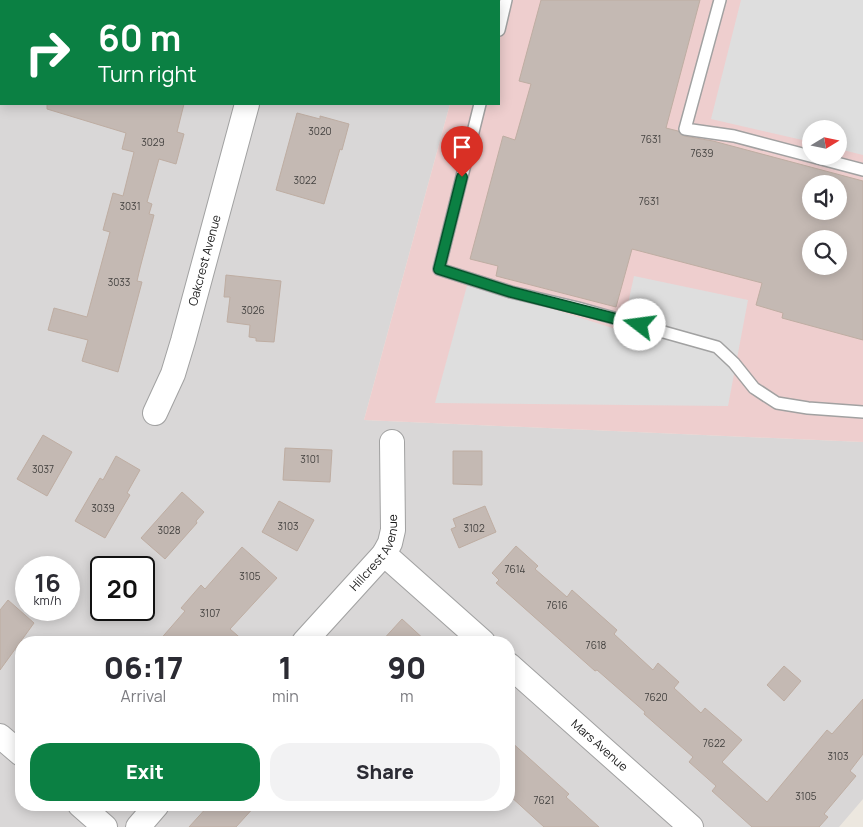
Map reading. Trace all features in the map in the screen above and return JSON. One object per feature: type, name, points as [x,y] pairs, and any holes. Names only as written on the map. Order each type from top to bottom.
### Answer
[{"type":"street","name":"Oakcrest Avenue","points":[[155,413],[173,374],[184,342],[247,105]]},
{"type":"street","name":"Hillcrest Avenue","points":[[309,636],[384,554],[390,543],[393,530],[392,442]]},
{"type":"street","points":[[384,554],[477,636]]},
{"type":"street","name":"Mars Avenue","points":[[515,670],[691,827]]},
{"type":"street","points":[[0,736],[15,749]]},
{"type":"street","points":[[87,811],[105,827]]},
{"type":"street","points":[[138,827],[152,811]]},
{"type":"lane","points":[[500,26],[506,0]]},
{"type":"lane","points":[[720,0],[685,129],[734,136],[863,170]]},
{"type":"lane","points":[[480,105],[439,269],[511,292],[578,308],[717,347],[734,363],[754,388],[777,403],[808,408],[863,412]]},
{"type":"shaded area","points":[[500,0],[863,0],[863,442],[364,420],[450,105],[500,105]]},
{"type":"shaded area","points":[[741,0],[863,0],[863,155],[848,151],[848,120],[802,120],[802,140],[711,119]]},
{"type":"shaded area","points":[[0,105],[450,105],[364,420],[863,442],[863,799],[839,827],[0,827]]},
{"type":"shaded area","points":[[634,276],[748,300],[728,406],[435,403],[468,282],[622,331]]},
{"type":"building","points":[[541,0],[700,0],[666,128],[678,131],[684,136],[713,141],[840,175],[802,175],[802,220],[847,220],[847,177],[863,181],[863,340],[782,318],[783,313],[756,305],[762,283],[632,249],[616,307],[496,276],[498,266],[470,259],[503,136],[515,140],[531,84],[519,81]]},
{"type":"building","points":[[47,105],[184,105],[177,132],[184,134],[176,164],[159,159],[147,202],[152,204],[149,214],[154,215],[137,281],[142,282],[118,372],[82,361],[88,340],[48,330],[54,308],[87,317],[110,232],[103,230],[113,193],[123,196],[134,152],[122,149],[126,133],[47,109]]},
{"type":"building","points":[[297,113],[320,119],[320,116],[349,124],[324,204],[276,190]]},
{"type":"building","points":[[226,275],[281,281],[274,342],[256,341],[256,338],[249,337],[250,325],[227,322],[230,297],[224,297]]},
{"type":"building","points":[[43,435],[72,452],[47,496],[17,479]]},
{"type":"building","points":[[285,448],[332,450],[330,482],[283,480]]},
{"type":"building","points":[[453,451],[482,451],[482,485],[453,484]]},
{"type":"building","points":[[116,456],[140,470],[127,493],[130,495],[105,538],[75,521],[100,478],[103,480]]},
{"type":"building","points":[[182,492],[204,512],[196,521],[197,523],[165,559],[141,538]]},
{"type":"building","points":[[279,501],[314,520],[297,551],[262,532]]},
{"type":"building","points":[[485,506],[496,532],[459,548],[451,529],[456,527],[453,519]]},
{"type":"building","points":[[516,546],[538,566],[535,569],[567,597],[572,590],[617,630],[614,634],[653,670],[658,663],[679,682],[674,688],[701,713],[705,708],[742,740],[722,762],[767,802],[827,730],[832,734],[863,699],[863,754],[850,771],[856,776],[824,814],[828,817],[819,827],[752,827],[712,791],[716,786],[689,762],[693,757],[644,714],[645,712],[597,670],[595,671],[496,583],[499,580],[492,573]]},
{"type":"building","points":[[242,547],[277,578],[230,629],[238,636],[163,636],[185,611],[181,608],[201,585],[205,589]]},
{"type":"building","points":[[8,600],[15,606],[15,621],[32,621],[34,623],[25,636],[15,636],[15,649],[0,670],[0,610]]},
{"type":"building","points":[[402,619],[420,636],[386,636]]},
{"type":"building","points":[[784,666],[801,681],[784,701],[767,685]]},
{"type":"building","points":[[515,745],[569,794],[566,797],[599,827],[544,827],[515,800]]},
{"type":"building","points":[[204,811],[251,811],[236,827],[189,827]]},
{"type":"route","points":[[462,177],[439,269],[511,292],[640,325]]}]
